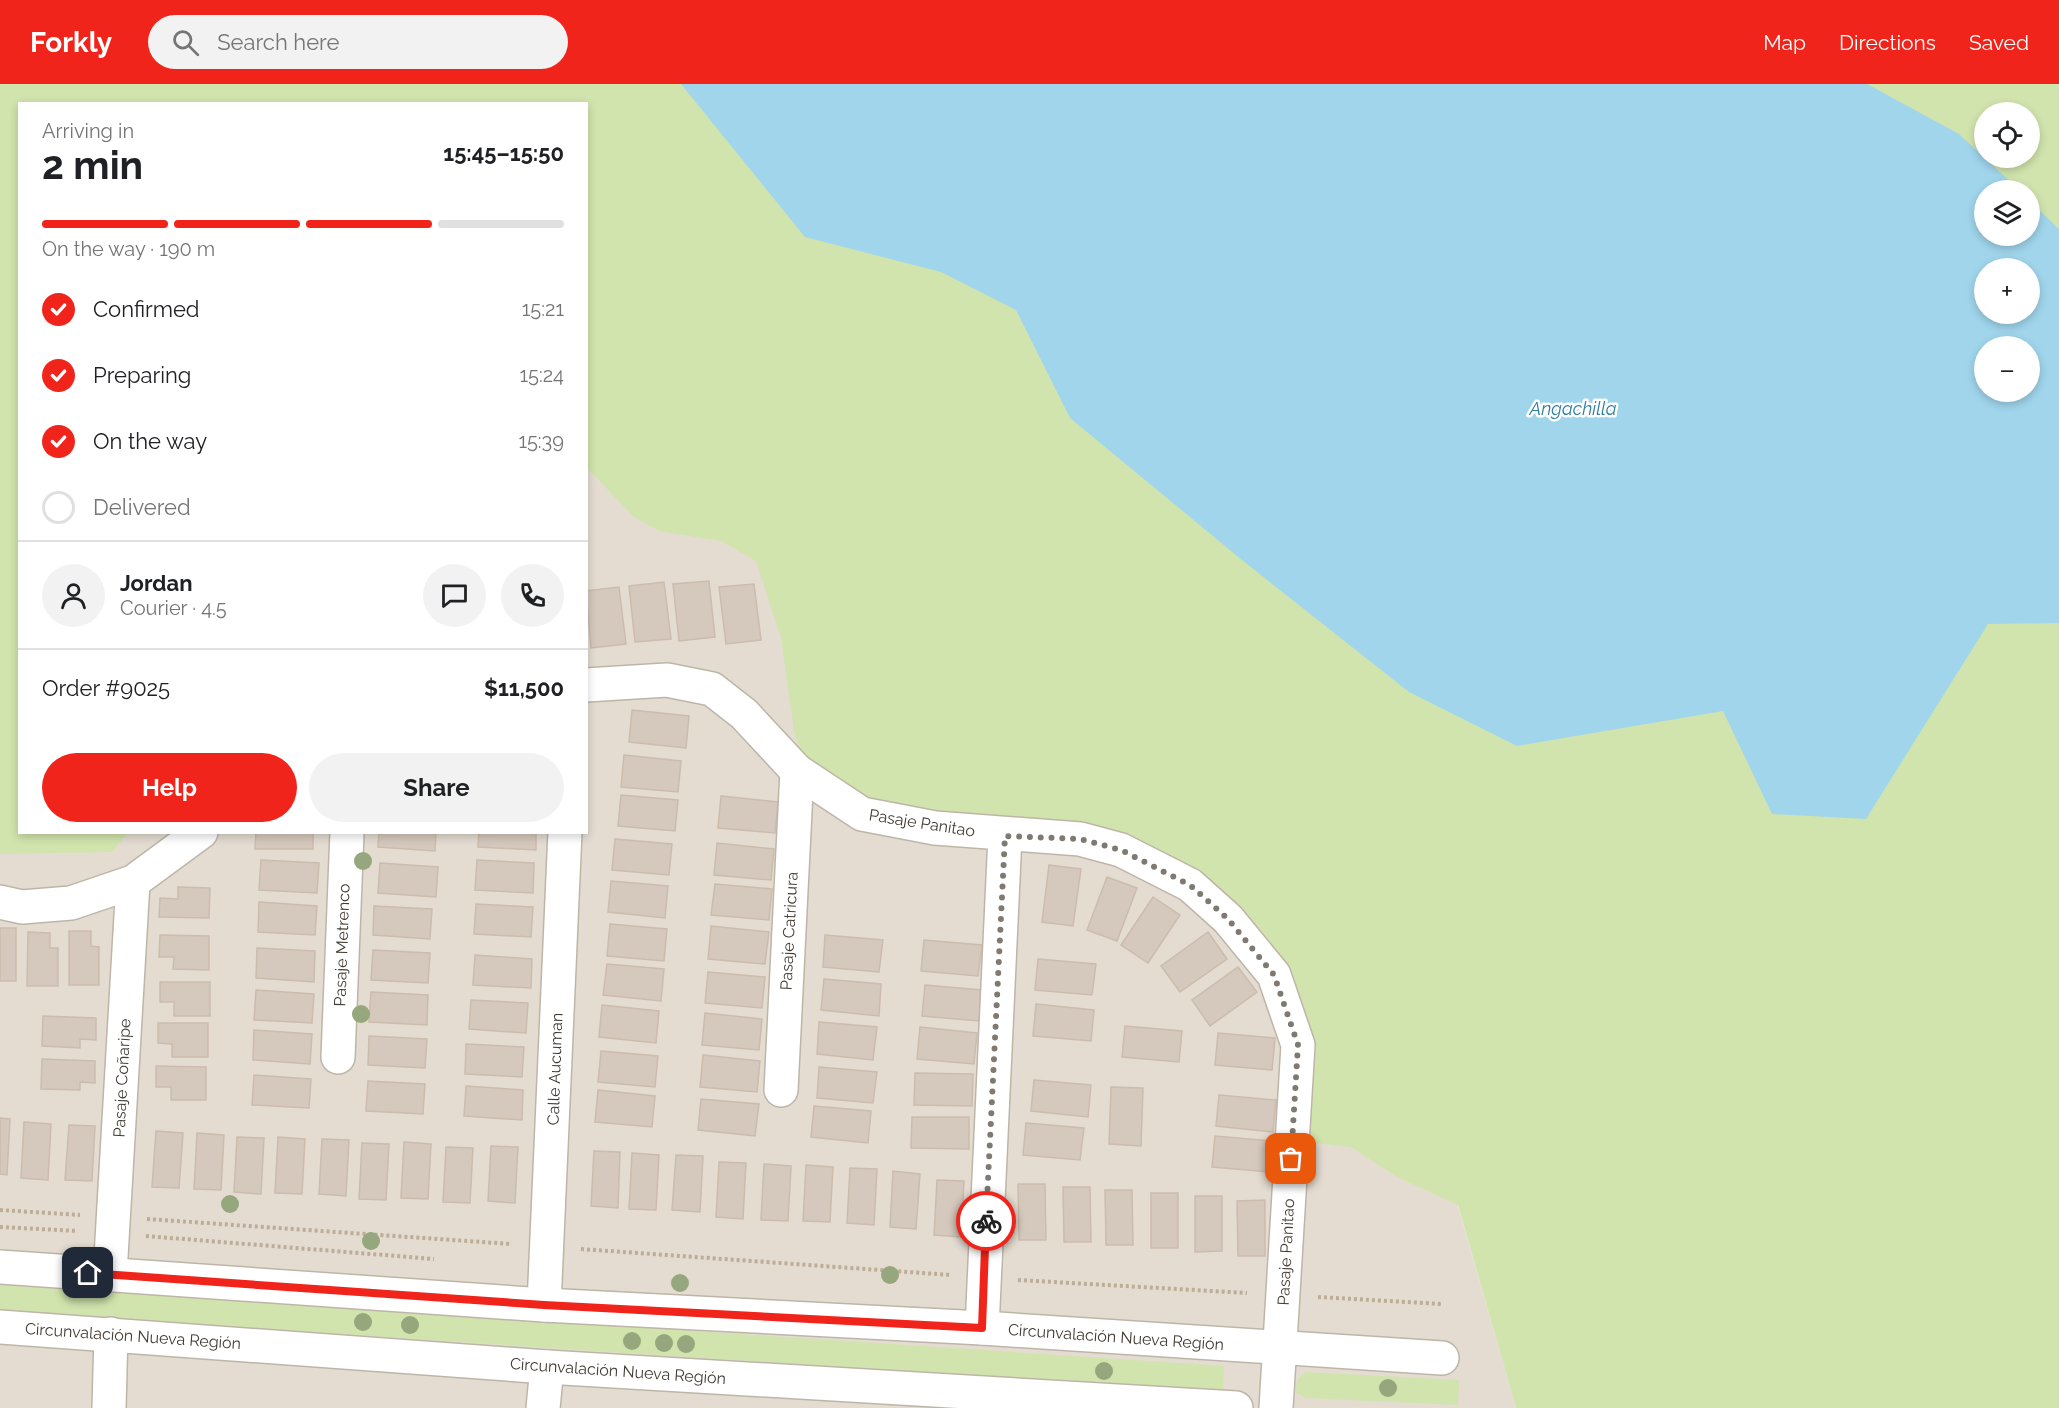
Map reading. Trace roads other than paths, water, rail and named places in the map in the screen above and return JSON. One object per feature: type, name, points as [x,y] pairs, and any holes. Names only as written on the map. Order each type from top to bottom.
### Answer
[{"type":"street","name":"Pasaje Panitao","points":[[588,685],[667,681],[712,689],[744,714],[796,771],[862,814],[935,828],[1005,836],[1080,839],[1121,850],[1190,885],[1228,919],[1274,975],[1298,1045],[1276,1408]]},
{"type":"street","name":"Pasaje Catricura","points":[[782,1090],[796,771]]},
{"type":"street","points":[[0,902],[22,907],[71,903],[133,882],[198,834]]},
{"type":"street","name":"Pasaje Metrenco","points":[[338,1057],[347,834]]},
{"type":"street","name":"Calle Aucuman","points":[[544,1305],[565,834]]},
{"type":"street","points":[[982,1328],[1005,836]]},
{"type":"street","name":"Pasaje Coñaripe","points":[[110,1274],[133,882]]},
{"type":"street","name":"Circunvalación Nueva Región","points":[[0,1267],[544,1305],[982,1328],[1442,1358]]},
{"type":"street","name":"Circunvalación Nueva Región","points":[[0,1327],[547,1367],[1236,1408]]},
{"type":"street","points":[[109,1408],[111,1334]]},
{"type":"street","points":[[543,1408],[547,1367]]},
{"type":"water","name":"Angachilla","points":[[681,84],[1867,84],[1959,134],[1974,148],[1974,168],[1995,168],[2008,180],[1974,180],[1974,246],[2040,246],[2040,211],[2059,229],[2059,623],[1988,624],[1866,819],[1772,814],[1723,711],[1517,746],[1409,692],[1242,560],[1070,418],[1016,310],[941,272],[805,237]]}]
